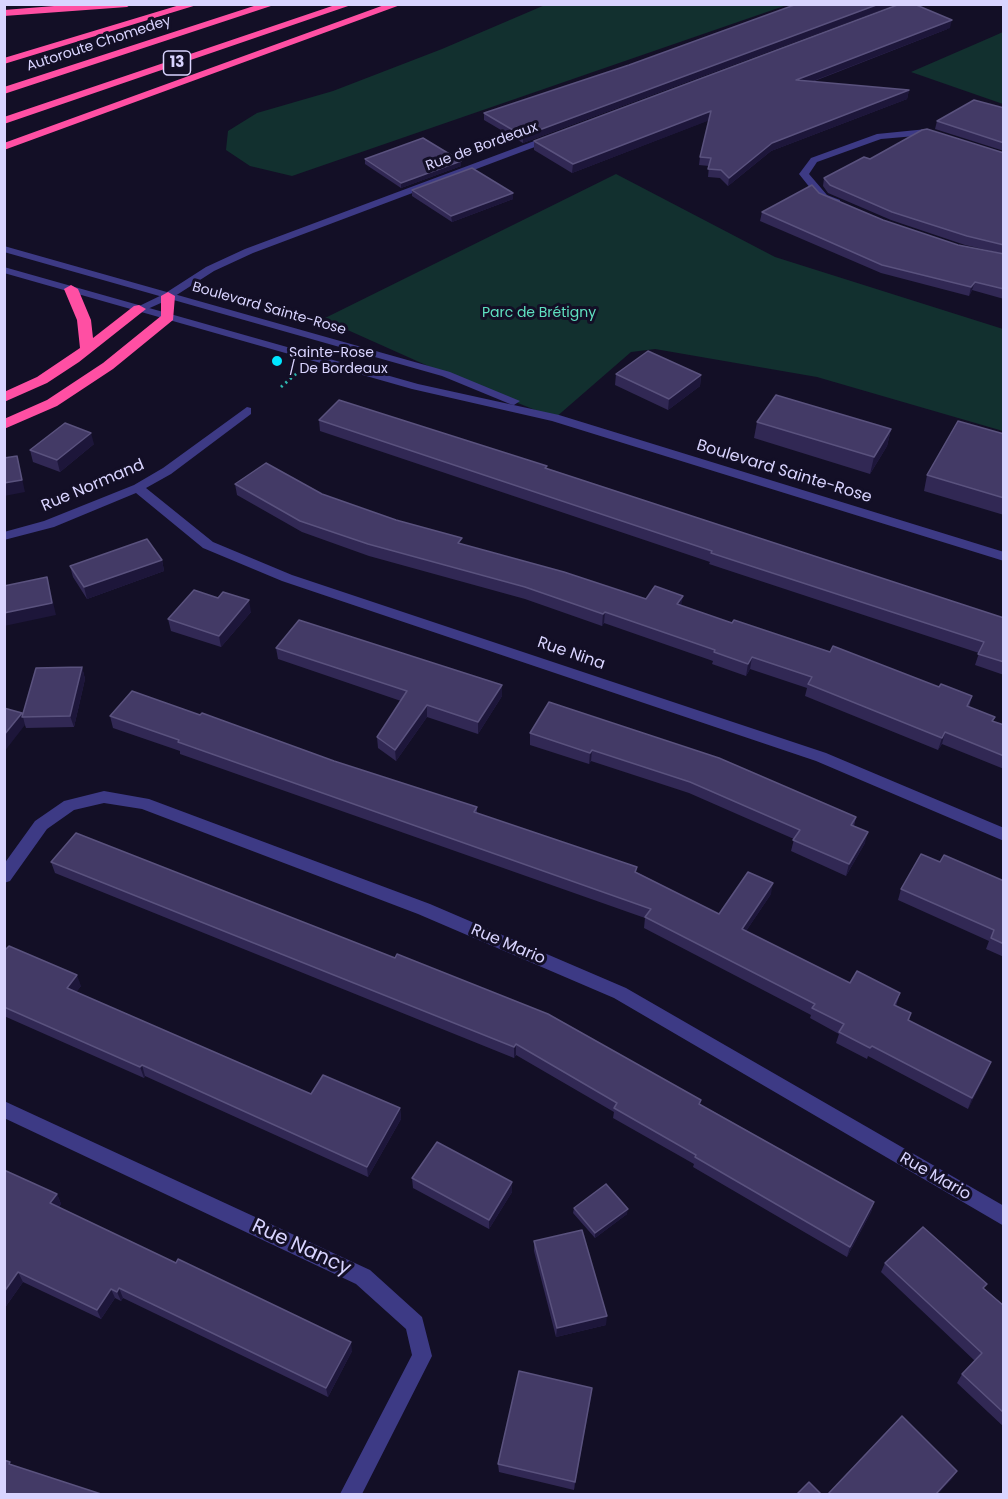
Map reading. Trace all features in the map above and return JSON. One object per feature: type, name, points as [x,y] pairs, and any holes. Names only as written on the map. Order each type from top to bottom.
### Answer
[{"type":"highway","points":[[4,13],[127,4]]},
{"type":"highway","points":[[4,61],[195,4]]},
{"type":"highway","name":"Autoroute Chomedey","points":[[4,91],[272,4]]},
{"type":"highway","name":"13","points":[[4,121],[349,4]]},
{"type":"highway","points":[[4,147],[398,4]]},
{"type":"highway","points":[[71,290],[84,320],[87,350]]},
{"type":"highway","points":[[4,425],[52,403],[86,382],[168,317],[168,296]]},
{"type":"highway","points":[[4,398],[42,380],[87,350],[139,309]]},
{"type":"street","points":[[844,206],[823,197],[804,174],[814,160],[880,136],[927,132],[948,139]]},
{"type":"street","name":"Rue de Bordeaux","points":[[139,309],[168,296],[205,272],[249,251],[564,133]]},
{"type":"street","name":"Boulevard Sainte-Rose","points":[[4,249],[446,374],[555,418]]},
{"type":"street","name":"Boulevard Sainte-Rose","points":[[4,270],[416,387],[555,418],[1004,557]]},
{"type":"street","name":"Rue Normand","points":[[4,536],[49,524],[138,488],[167,471],[247,411]]},
{"type":"street","name":"Rue Nina","points":[[138,488],[208,545],[287,578],[821,757],[1004,835]]},
{"type":"street","name":"Rue Mario","points":[[4,877],[41,825],[69,805],[104,797],[144,803],[424,909],[620,993],[1004,1217]]},
{"type":"street","name":"Rue Nancy","points":[[4,1109],[363,1277],[415,1324],[422,1356],[351,1494]]},
{"type":"path","points":[[281,387],[303,368]]},
{"type":"green space","points":[[545,5],[787,5],[292,176],[250,166],[226,150],[228,131],[257,113],[333,91],[442,49]]},
{"type":"green space","points":[[1003,32],[1003,104],[911,72],[994,36]]},
{"type":"green space","name":"Parc de Brétigny","points":[[616,174],[775,257],[1003,329],[1003,431],[817,377],[655,349],[631,352],[555,418],[446,374],[323,319]]},
{"type":"building","points":[[797,4],[879,4],[523,136],[484,113],[629,65]]},
{"type":"building","points":[[900,4],[914,4],[952,20],[796,80],[909,90],[772,143],[729,178],[721,170],[708,169],[711,158],[700,157],[711,111],[573,164],[534,141]]},
{"type":"building","points":[[974,100],[1004,108],[1004,143],[937,121]]},
{"type":"building","points":[[927,129],[1004,153],[1004,245],[967,236],[892,212],[830,185],[824,178],[864,157],[870,159]]},
{"type":"building","points":[[423,138],[461,161],[401,183],[365,159]]},
{"type":"building","points":[[472,168],[513,193],[451,216],[412,190]]},
{"type":"building","points":[[812,185],[819,193],[883,220],[958,245],[1004,254],[1004,289],[975,282],[971,287],[882,265],[762,212]]},
{"type":"building","points":[[648,351],[701,375],[669,399],[616,374]]},
{"type":"building","points":[[776,395],[891,429],[874,457],[757,422]]},
{"type":"building","points":[[339,400],[547,466],[545,468],[1004,618],[1004,662],[978,654],[984,642],[711,553],[712,551],[319,420]]},
{"type":"building","points":[[958,421],[1004,434],[1004,498],[927,475]]},
{"type":"building","points":[[65,423],[91,433],[57,460],[30,450]]},
{"type":"building","points":[[17,456],[22,480],[4,483],[4,458]]},
{"type":"building","points":[[266,463],[322,494],[396,520],[462,538],[458,543],[564,572],[646,599],[655,586],[683,596],[677,604],[830,652],[833,646],[939,687],[941,684],[972,696],[967,706],[995,717],[992,721],[1004,725],[1004,756],[945,732],[942,738],[808,684],[812,677],[752,657],[748,664],[714,652],[715,650],[605,612],[603,614],[525,587],[368,544],[300,521],[235,484]]},
{"type":"building","points":[[147,539],[162,560],[84,587],[70,566]]},
{"type":"building","points":[[47,577],[52,603],[4,613],[4,586]]},
{"type":"building","points":[[194,590],[218,598],[223,592],[249,600],[219,636],[168,619]]},
{"type":"building","points":[[299,620],[502,685],[478,722],[427,705],[395,750],[377,737],[407,691],[276,648]]},
{"type":"building","points":[[82,667],[70,716],[22,717],[36,668]]},
{"type":"building","points":[[132,691],[200,715],[202,713],[334,761],[477,807],[474,812],[637,867],[635,872],[719,914],[748,872],[773,883],[742,929],[850,983],[857,971],[900,993],[894,1005],[911,1013],[908,1020],[991,1062],[972,1098],[872,1046],[870,1048],[839,1032],[844,1024],[812,1008],[815,1004],[645,917],[651,909],[110,716]]},
{"type":"building","points":[[549,702],[719,758],[856,817],[851,825],[868,832],[849,864],[793,840],[800,830],[690,782],[592,750],[590,753],[530,733]]},
{"type":"building","points":[[4,708],[22,713],[4,735]]},
{"type":"building","points":[[76,833],[395,958],[397,954],[548,1014],[701,1100],[699,1104],[874,1202],[850,1247],[614,1108],[617,1103],[516,1044],[514,1047],[51,862]]},
{"type":"building","points":[[921,854],[940,862],[944,855],[1004,881],[1004,944],[991,938],[994,930],[901,889]]},
{"type":"building","points":[[9,946],[77,975],[67,988],[311,1094],[323,1075],[400,1108],[367,1167],[142,1065],[140,1067],[4,1007],[4,951]]},
{"type":"building","points":[[437,1142],[512,1182],[489,1220],[412,1178]]},
{"type":"building","points":[[4,1170],[57,1194],[50,1203],[176,1263],[178,1259],[351,1342],[326,1388],[119,1288],[117,1292],[111,1289],[97,1310],[18,1272],[4,1292]]},
{"type":"building","points":[[606,1184],[628,1209],[595,1233],[574,1208]]},
{"type":"building","points":[[923,1227],[987,1284],[983,1288],[1004,1306],[1004,1413],[962,1374],[982,1353],[885,1263]]},
{"type":"building","points":[[582,1230],[607,1316],[557,1328],[534,1241]]},
{"type":"building","points":[[519,1371],[592,1388],[575,1482],[498,1464]]},
{"type":"building","points":[[902,1416],[957,1471],[936,1494],[828,1494]]},
{"type":"building","points":[[4,1460],[10,1462],[9,1464],[101,1494],[4,1494]]},
{"type":"building","points":[[809,1482],[821,1494],[797,1494]]},
{"type":"place","name":"Sainte-Rose / De Bordeaux","points":[[277,361]]}]
